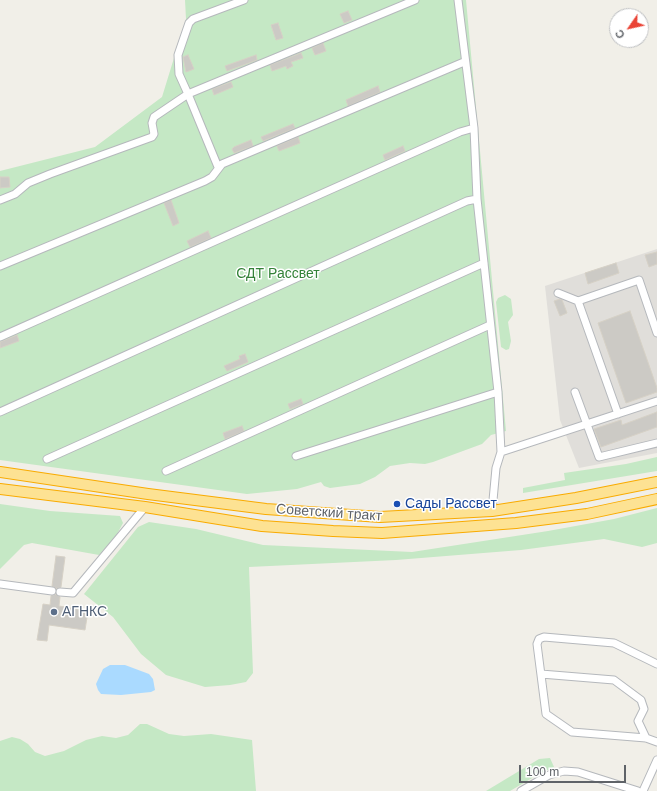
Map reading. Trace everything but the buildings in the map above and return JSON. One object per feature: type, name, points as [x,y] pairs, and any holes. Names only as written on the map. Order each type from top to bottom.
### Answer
[{"type":"highway","name":"Советский тракт","points":[[0,472],[148,494],[250,507],[380,517],[492,511],[576,498],[657,482]]},
{"type":"highway","name":"Советский тракт","points":[[0,489],[145,507],[262,526],[382,533],[516,523],[586,514],[657,499]]},
{"type":"street","points":[[218,167],[179,74],[178,55],[189,23],[193,19],[244,0]]},
{"type":"street","points":[[0,200],[15,194],[28,183],[152,137],[154,134],[152,124],[154,117],[188,94],[415,0]]},
{"type":"street","points":[[458,0],[464,62],[474,128],[477,199],[498,392],[501,452],[496,468],[492,511]]},
{"type":"street","points":[[0,266],[205,181],[212,176],[218,167],[464,62]]},
{"type":"street","points":[[0,337],[460,132],[474,128]]},
{"type":"street","points":[[0,412],[467,201],[477,199]]},
{"type":"street","points":[[47,459],[484,263]]},
{"type":"street","points":[[558,293],[578,301],[639,280],[654,311],[657,333]]},
{"type":"street","points":[[578,301],[618,414]]},
{"type":"street","points":[[166,471],[490,325]]},
{"type":"street","points":[[296,456],[498,392]]},
{"type":"street","points":[[575,392],[599,457],[657,443]]},
{"type":"street","points":[[501,452],[657,401]]},
{"type":"street","points":[[60,592],[73,593],[145,507]]},
{"type":"street","points":[[0,584],[52,591]]},
{"type":"street","points":[[657,664],[614,643],[544,637],[539,639],[537,644],[546,714],[572,732],[646,738],[657,742]]},
{"type":"street","points":[[541,674],[614,680],[641,700],[644,709],[638,721],[646,738]]},
{"type":"street","points":[[643,791],[657,760]]},
{"type":"street","points":[[521,791],[549,775],[564,771],[578,772],[638,791]]},
{"type":"shaded area","points":[[657,249],[657,453],[579,468],[560,420],[545,286]]},
{"type":"green space","name":"СДТ Рассвет","points":[[185,0],[466,0],[506,431],[491,435],[482,444],[433,462],[425,464],[410,463],[390,466],[375,477],[360,484],[330,488],[324,486],[321,482],[297,489],[247,494],[0,460],[0,171],[95,147],[162,97],[186,19]]},
{"type":"green space","points":[[505,295],[511,299],[513,315],[508,322],[511,341],[509,349],[506,350],[501,347],[496,302],[498,298]]},
{"type":"green space","points":[[657,457],[657,471],[523,493],[523,488],[565,480],[564,473],[626,464]]},
{"type":"green space","points":[[0,504],[50,511],[120,516],[123,523],[116,536],[99,555],[32,543],[24,545],[0,569]]},
{"type":"green space","points":[[657,508],[657,543],[642,547],[604,539],[521,550],[396,560],[249,567],[253,673],[246,682],[230,685],[205,687],[166,675],[141,654],[113,617],[84,594],[138,527],[149,522],[196,529],[263,545],[412,552],[548,531],[614,519]]},
{"type":"green space","points":[[140,724],[147,724],[169,734],[184,736],[211,734],[252,740],[256,791],[0,791],[0,741],[12,737],[20,739],[28,744],[35,752],[45,756],[64,751],[86,740],[102,736],[116,738],[128,735]]},
{"type":"green space","points":[[550,758],[554,767],[510,791],[486,791],[539,759]]},
{"type":"water","points":[[110,665],[125,665],[149,674],[153,679],[155,690],[151,692],[121,695],[101,694],[96,684],[103,669]]},
{"type":"place","name":"Сады Рассвет","points":[[397,504]]},
{"type":"place","name":"АГНКС","points":[[54,612]]}]
